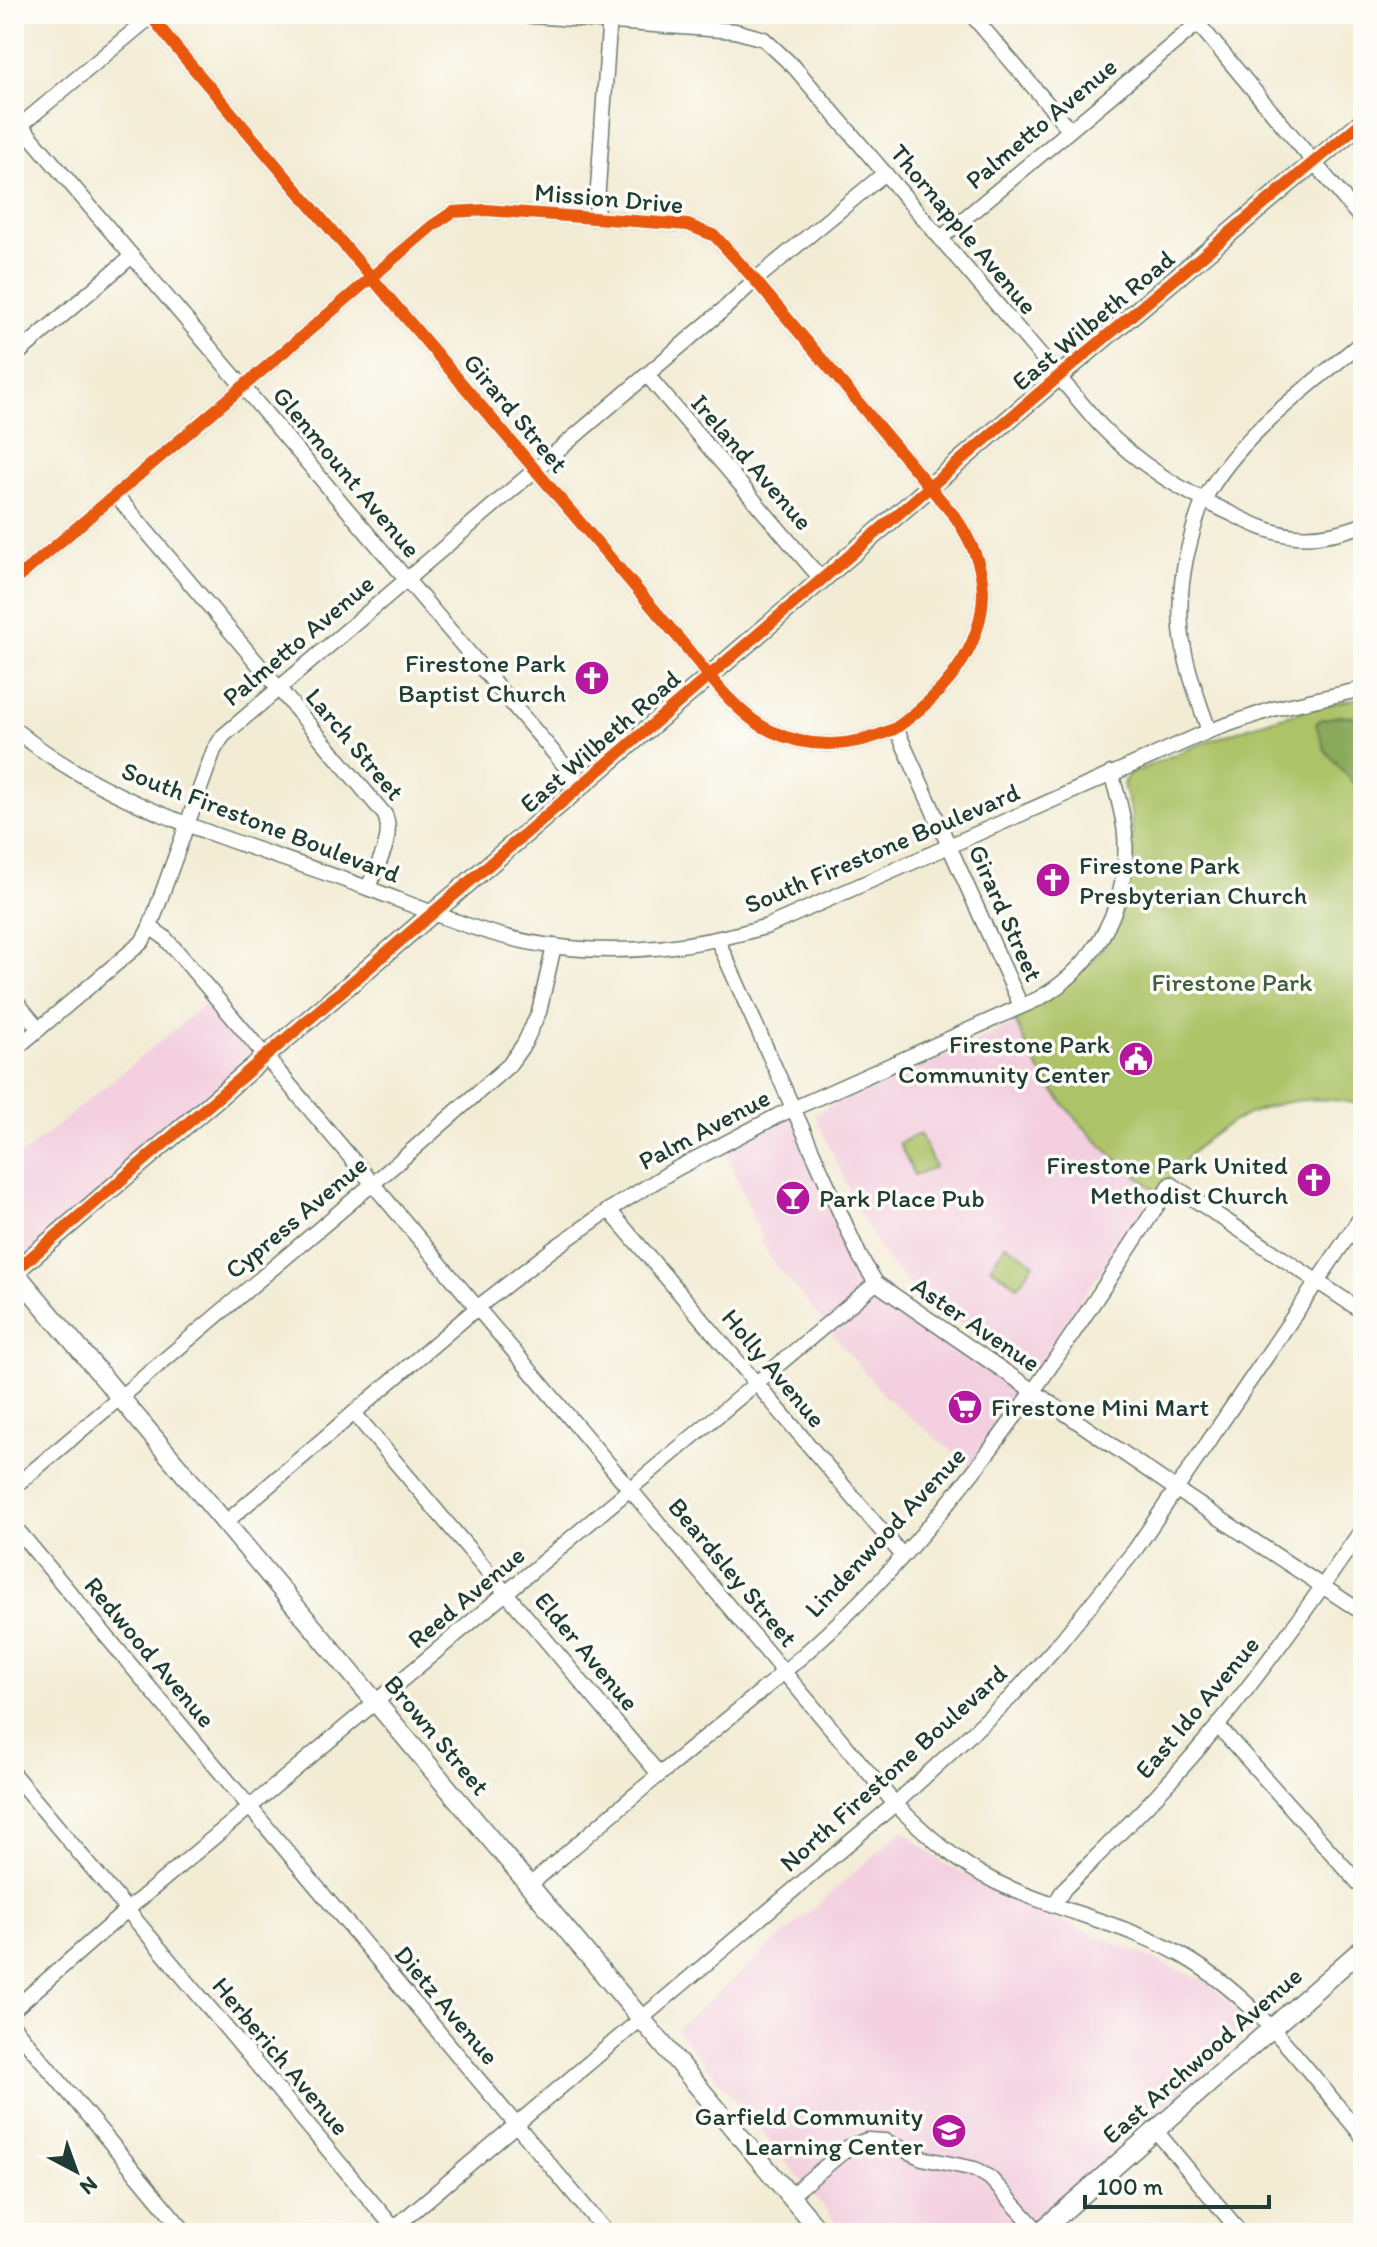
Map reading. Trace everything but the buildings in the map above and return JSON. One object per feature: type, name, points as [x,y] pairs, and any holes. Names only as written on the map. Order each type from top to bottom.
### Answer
[{"type":"main road","name":"East Wilbeth Road","points":[[14,1272],[1058,377],[1363,121]]},
{"type":"main road","name":"Brown Street","points":[[14,1272],[821,2233]]},
{"type":"main road","name":"East Archwood Avenue","points":[[1039,2233],[1363,1948]]},
{"type":"street","name":"Thornapple Avenue","points":[[507,14],[610,18],[735,31],[764,39],[784,56],[1112,438],[1144,465],[1204,501],[1263,528],[1297,536],[1320,536],[1363,525]]},
{"type":"street","points":[[971,14],[1070,130]]},
{"type":"street","points":[[16,124],[153,15]]},
{"type":"street","name":"Girard Street","points":[[153,15],[710,676],[755,722],[809,744],[846,743],[896,728],[1021,1006]]},
{"type":"street","points":[[1199,17],[1363,221]]},
{"type":"street","name":"Palmetto Avenue","points":[[941,238],[1199,17]]},
{"type":"street","points":[[596,217],[610,18]]},
{"type":"street","name":"Glenmount Avenue","points":[[16,124],[407,579],[580,787]]},
{"type":"street","name":"Palmetto Avenue","points":[[14,1050],[142,942],[218,742],[755,280],[885,173]]},
{"type":"street","name":"Mission Drive","points":[[14,581],[371,277],[453,212],[486,210],[596,217],[699,228],[715,236],[755,280],[956,518],[970,539],[981,578],[982,608],[977,629],[960,666],[928,703],[896,728]]},
{"type":"street","points":[[14,357],[132,256]]},
{"type":"street","points":[[1209,731],[1187,666],[1180,615],[1186,562],[1204,501],[1243,445],[1363,341]]},
{"type":"street","name":"Ireland Avenue","points":[[647,375],[822,580]]},
{"type":"street","name":"Larch Street","points":[[116,495],[385,815],[389,823],[387,837],[368,888]]},
{"type":"street","name":"South Firestone Boulevard","points":[[14,729],[80,775],[146,808],[434,914],[554,946],[638,950],[718,941],[796,916],[1209,731],[1273,709],[1363,689]]},
{"type":"street","name":"Palm Avenue","points":[[226,1522],[478,1307],[609,1210],[674,1170],[794,1108],[1047,993],[1079,968],[1097,945],[1116,908],[1125,870],[1122,811],[1111,773]]},
{"type":"street","name":"Beardsley Street","points":[[150,927],[181,956],[266,1056],[895,1804],[930,1838],[961,1862],[996,1882],[1183,1956],[1240,1997],[1272,2028],[1363,2137]]},
{"type":"street","name":"Aster Avenue","points":[[718,941],[860,1257],[876,1283],[1177,1490],[1363,1613]]},
{"type":"street","name":"Cypress Avenue","points":[[14,1487],[509,1065],[524,1044],[539,1012],[554,946]]},
{"type":"street","points":[[14,999],[39,1029]]},
{"type":"street","name":"Lindenwood Avenue","points":[[530,1885],[784,1670],[849,1612],[903,1556],[966,1484],[1034,1392],[1171,1184],[1316,1281]]},
{"type":"street","name":"Holly Avenue","points":[[609,1210],[903,1556]]},
{"type":"street","name":"North Firestone Boulevard","points":[[393,2231],[895,1804],[976,1731],[1036,1670],[1099,1596],[1177,1490],[1363,1214]]},
{"type":"street","points":[[1316,1281],[1363,1312]]},
{"type":"street","name":"Reed Avenue","points":[[14,2009],[127,1910],[876,1283]]},
{"type":"street","name":"Elder Avenue","points":[[354,1413],[659,1774]]},
{"type":"street","name":"Redwood Avenue","points":[[14,1526],[249,1808]]},
{"type":"street","name":"East Ido Avenue","points":[[1054,1905],[1064,1889],[1158,1794],[1218,1726],[1363,1528]]},
{"type":"street","points":[[1218,1726],[1363,1888]]},
{"type":"street","name":"Herberich Avenue","points":[[14,1775],[393,2231]]},
{"type":"street","name":"Dietz Avenue","points":[[249,1808],[607,2233]]},
{"type":"street","points":[[14,2027],[186,2233]]},
{"type":"street","points":[[1156,2131],[1241,2233]]},
{"type":"street","points":[[790,2196],[850,2146],[867,2140],[885,2141],[922,2158],[975,2169],[990,2178],[1039,2233]]},
{"type":"shaded area","points":[[215,996],[266,1056],[14,1272],[14,1161]]},
{"type":"shaded area","points":[[1017,1023],[1037,1066],[1098,1143],[1146,1183],[1159,1189],[1065,1322],[1034,1373],[941,1311],[901,1277],[883,1255],[858,1210],[814,1113]]},
{"type":"shaded area","points":[[794,1108],[876,1283],[1034,1392],[976,1470],[885,1397],[769,1256],[723,1144]]},
{"type":"shaded area","name":"Garfield Community Learning Center","points":[[903,1830],[943,1863],[1049,1916],[1206,1981],[1256,2027],[1020,2233],[845,2233],[676,2029]]},
{"type":"green space","name":"Firestone Park","points":[[1363,697],[1363,1105],[1332,1100],[1302,1100],[1274,1105],[1247,1115],[1199,1146],[1160,1193],[1125,1167],[1078,1121],[1034,1062],[1013,1017],[1093,961],[1113,932],[1126,899],[1133,865],[1131,813],[1123,784],[1128,775],[1243,729]]},
{"type":"green space","points":[[1338,716],[1363,717],[1363,794],[1325,750],[1316,724]]},
{"type":"green space","points":[[920,1134],[935,1167],[914,1175],[899,1143]]},
{"type":"green space","points":[[1006,1244],[1034,1263],[1018,1286],[990,1267]]},
{"type":"cycle path","points":[[14,581],[432,226],[453,212],[486,210],[688,225],[715,236],[956,518],[971,544],[980,571],[983,591],[978,628],[953,675],[928,702],[894,729],[864,740],[832,744],[786,737],[758,724],[733,703],[711,678],[681,641],[178,50],[151,16]]},
{"type":"cycle path","points":[[14,1272],[1058,377],[1363,121]]},
{"type":"place","name":"Firestone Park Baptist Church","points":[[592,678]]},
{"type":"place","name":"Firestone Park Presbyterian Church","points":[[1053,880]]},
{"type":"place","name":"Firestone Park Community Center","points":[[1136,1059]]},
{"type":"place","name":"Firestone Park United Methodist Church","points":[[1314,1180]]},
{"type":"place","name":"Park Place Pub","points":[[793,1198]]},
{"type":"place","name":"Firestone Mini Mart","points":[[965,1407]]},
{"type":"place","name":"Garfield Community Learning Center","points":[[949,2131]]}]
